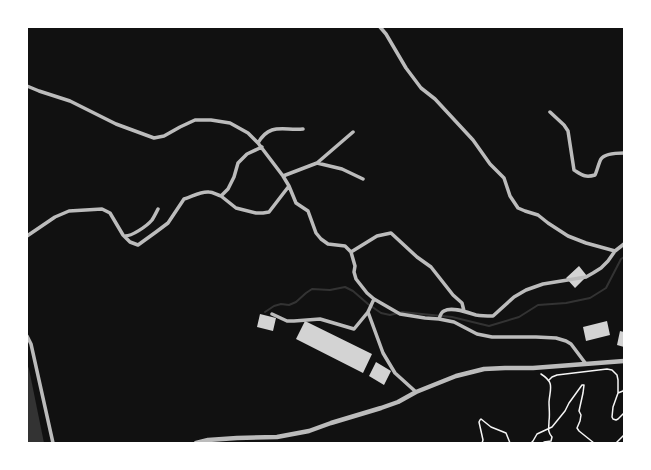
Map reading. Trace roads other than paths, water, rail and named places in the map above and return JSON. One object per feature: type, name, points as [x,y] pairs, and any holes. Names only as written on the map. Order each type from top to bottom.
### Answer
[{"type":"street","points":[[380,27],[386,34],[406,68],[421,88],[435,99],[473,140],[490,164],[504,178],[510,196],[518,208],[525,212],[538,215],[568,236],[615,251]]},
{"type":"street","points":[[27,86],[70,101],[116,124],[154,138],[164,136],[195,120],[211,120],[230,123],[248,133],[262,147],[290,186],[296,203],[308,211],[316,233],[321,240],[328,244],[345,246],[351,252],[355,266],[354,272],[356,279],[367,293],[386,307],[400,314],[454,322],[477,334],[492,337],[556,338],[571,344],[586,364]]},
{"type":"street","points":[[550,112],[564,125],[568,131],[574,170],[580,174],[589,177],[595,175],[602,158],[606,155],[624,153]]},
{"type":"street","points":[[258,143],[262,136],[270,130],[286,128],[299,130],[303,129]]},
{"type":"street","points":[[283,176],[317,163],[354,132]]},
{"type":"street","points":[[221,196],[228,189],[234,177],[238,163],[247,154],[262,147]]},
{"type":"street","points":[[317,163],[342,170],[363,179]]},
{"type":"street","points":[[27,236],[55,217],[69,211],[102,209],[110,213],[123,235],[130,242],[138,245],[168,223],[184,199],[201,192],[210,192],[221,196],[236,208],[256,213],[263,213],[269,212],[290,186]]},
{"type":"street","points":[[123,235],[128,236],[135,233],[151,221],[158,209]]},
{"type":"street","points":[[351,252],[377,236],[391,233],[417,257],[432,267],[453,295],[462,303],[464,311]]},
{"type":"street","points":[[439,319],[444,311],[448,310],[464,311],[478,316],[493,316],[514,297],[526,290],[543,284],[586,277],[601,268],[615,251],[624,244]]},
{"type":"street","points":[[272,314],[287,321],[294,322],[320,319],[354,329],[368,312],[374,298]]},
{"type":"street","points":[[368,312],[383,353],[395,373],[416,392]]},
{"type":"street","points":[[27,336],[31,344],[53,443]]},
{"type":"street","points":[[196,443],[208,440],[277,437],[309,431],[398,402],[416,392],[456,376],[484,369],[533,368],[624,361]]},
{"type":"waterway","points":[[265,312],[274,306],[281,304],[289,305],[296,302],[312,289],[330,290],[345,287],[353,291],[381,313],[390,315],[402,312],[452,317],[489,326],[519,317],[538,305],[566,303],[590,298],[606,288],[621,259],[624,257]]}]
